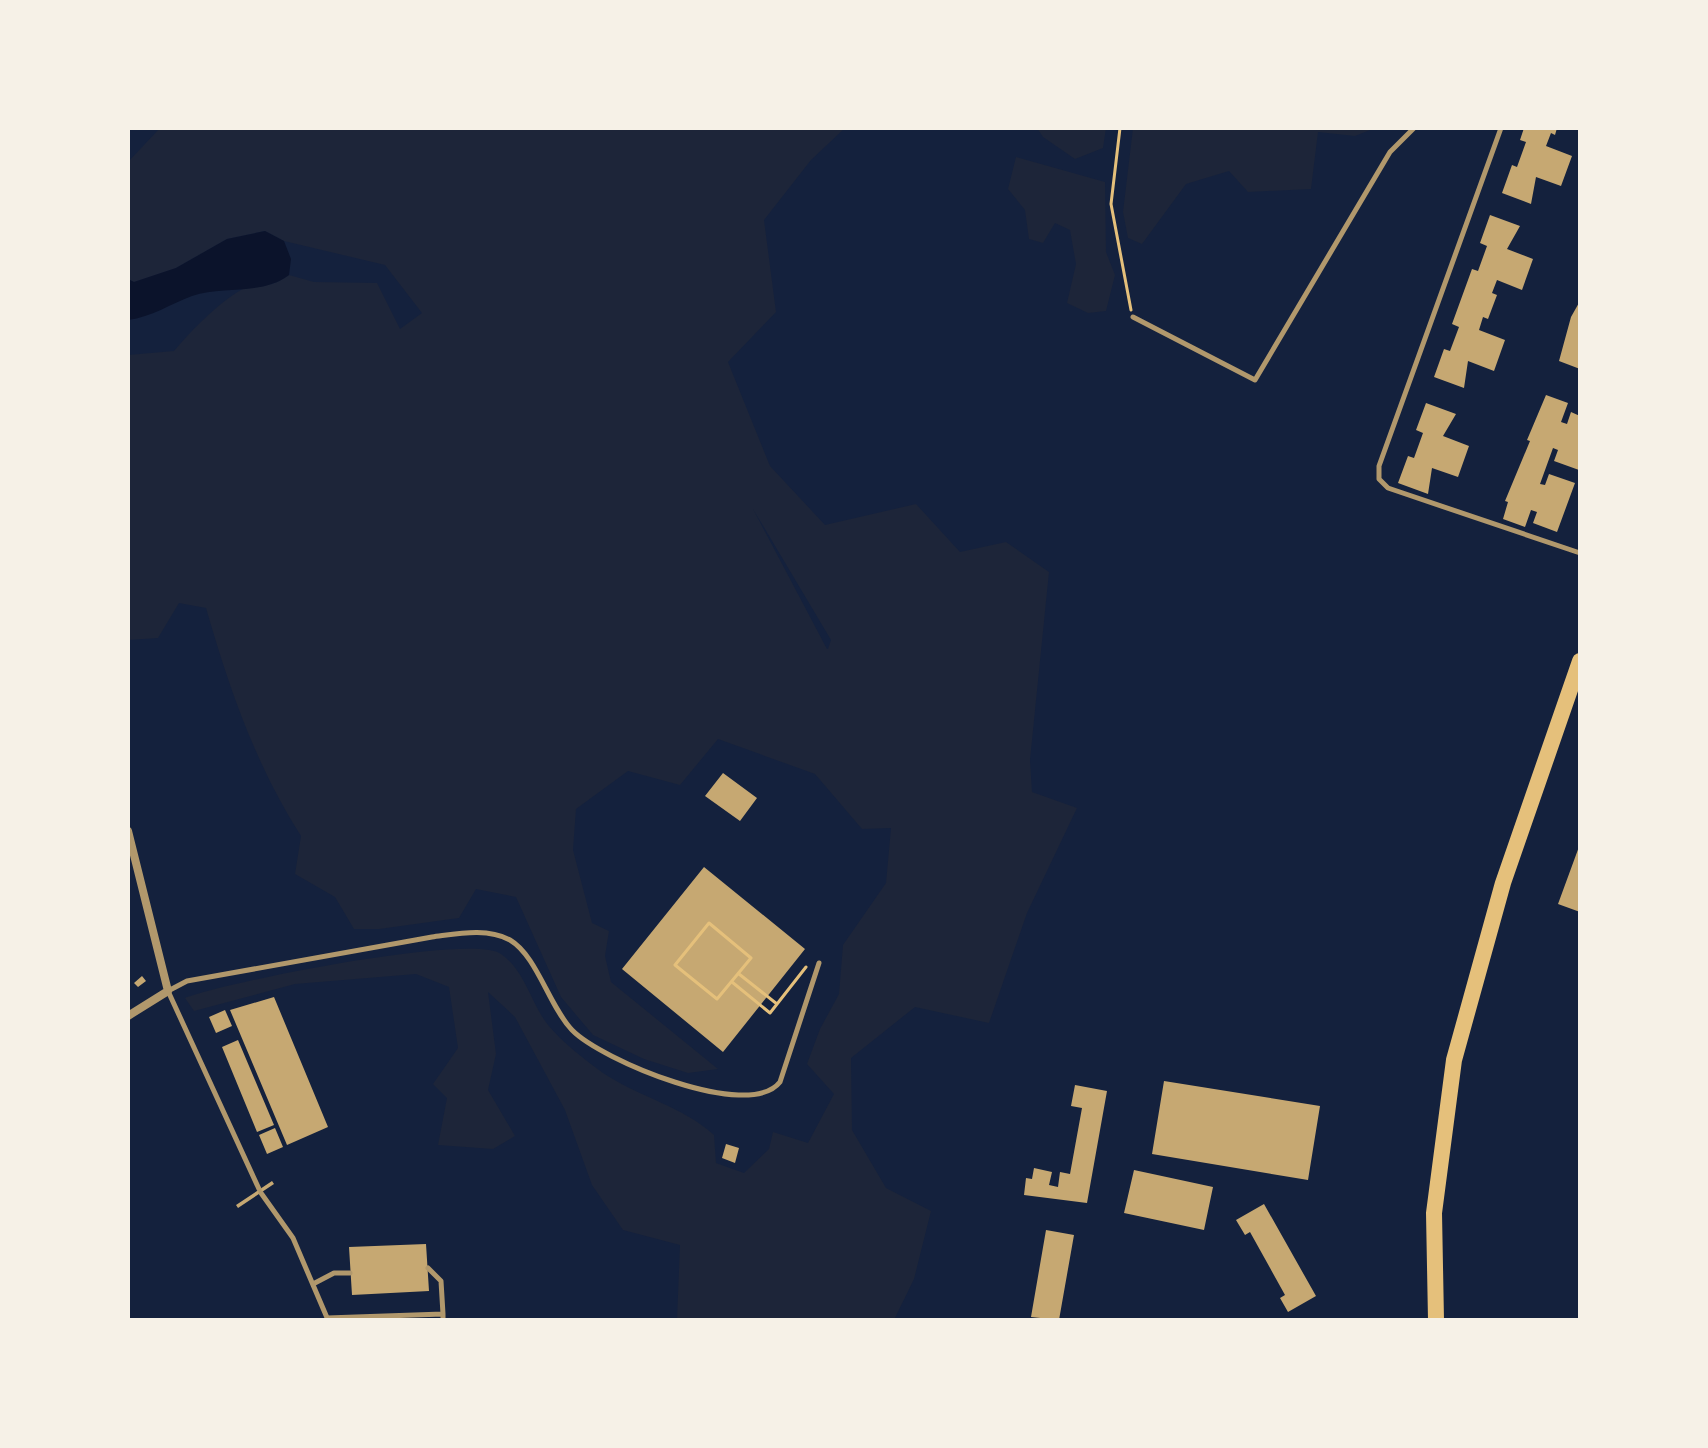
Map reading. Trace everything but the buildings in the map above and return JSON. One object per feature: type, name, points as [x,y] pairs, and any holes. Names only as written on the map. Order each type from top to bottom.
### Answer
[{"type":"highway","points":[[1436,1320],[1434,1213],[1454,1060],[1503,883],[1580,661]]},
{"type":"street","points":[[128,831],[168,991],[128,1016]]},
{"type":"lane","points":[[1133,317],[1255,380],[1390,152],[1414,128]]},
{"type":"lane","points":[[1501,128],[1379,466],[1379,479],[1388,488],[1580,553]]},
{"type":"lane","points":[[428,1268],[441,1281],[443,1317],[328,1319],[293,1238],[260,1191],[168,991],[187,981],[275,964],[455,934],[492,934],[510,940],[522,951],[556,1012],[574,1033],[602,1054],[665,1080],[743,1094],[766,1092],[780,1082],[818,966]]},
{"type":"lane","points":[[313,1284],[334,1273],[350,1273]]},
{"type":"path","points":[[1120,128],[1111,204],[1133,317]]},
{"type":"path","points":[[709,923],[751,958],[732,982],[717,999],[675,965],[709,923]]},
{"type":"path","points":[[732,982],[770,1013],[807,965],[818,966]]},
{"type":"path","points":[[739,973],[777,1004]]},
{"type":"shaded area","points":[[160,128],[845,128],[811,160],[764,220],[776,312],[728,362],[770,466],[825,525],[916,504],[960,552],[1006,542],[1049,572],[1030,760],[1032,792],[1077,808],[1027,913],[989,1023],[915,1007],[851,1058],[852,1130],[886,1188],[931,1211],[914,1279],[894,1320],[677,1320],[680,1245],[623,1230],[592,1185],[565,1110],[515,1017],[488,992],[496,1054],[488,1090],[515,1136],[493,1149],[438,1145],[447,1098],[433,1084],[458,1048],[449,987],[416,974],[295,984],[194,1011],[185,998],[248,981],[399,954],[481,949],[501,954],[522,978],[548,1025],[566,1044],[617,1081],[702,1125],[714,1135],[716,1163],[744,1173],[769,1149],[773,1132],[808,1143],[834,1094],[807,1064],[820,1029],[839,994],[843,945],[886,883],[891,828],[862,829],[815,774],[718,739],[680,785],[628,771],[576,809],[573,850],[592,923],[609,931],[605,956],[611,982],[718,1069],[688,1073],[644,1059],[593,1035],[561,997],[516,897],[476,889],[459,918],[379,929],[354,929],[335,897],[295,874],[301,836],[270,782],[245,726],[206,608],[179,603],[158,638],[128,640],[128,355],[174,351],[205,318],[241,290],[268,285],[289,275],[314,282],[377,283],[400,329],[422,313],[385,265],[284,241],[265,231],[227,239],[176,268],[134,282],[128,279],[128,162]],"holes":[[[753,509],[831,640],[827,649]]]},
{"type":"shaded area","points":[[1037,128],[1106,128],[1103,148],[1075,159],[1043,137]]},
{"type":"shaded area","points":[[1133,128],[1375,128],[1355,136],[1318,132],[1311,189],[1248,192],[1229,171],[1186,184],[1142,244],[1128,238],[1123,212]]},
{"type":"shaded area","points":[[1016,157],[1105,182],[1106,252],[1115,275],[1106,311],[1088,313],[1067,303],[1076,264],[1070,230],[1055,223],[1043,243],[1029,239],[1025,210],[1008,189]]},
{"type":"shaded area","points":[[265,231],[284,241],[291,259],[289,275],[267,286],[192,296],[128,320],[128,279],[134,282],[176,268],[227,239]]}]
